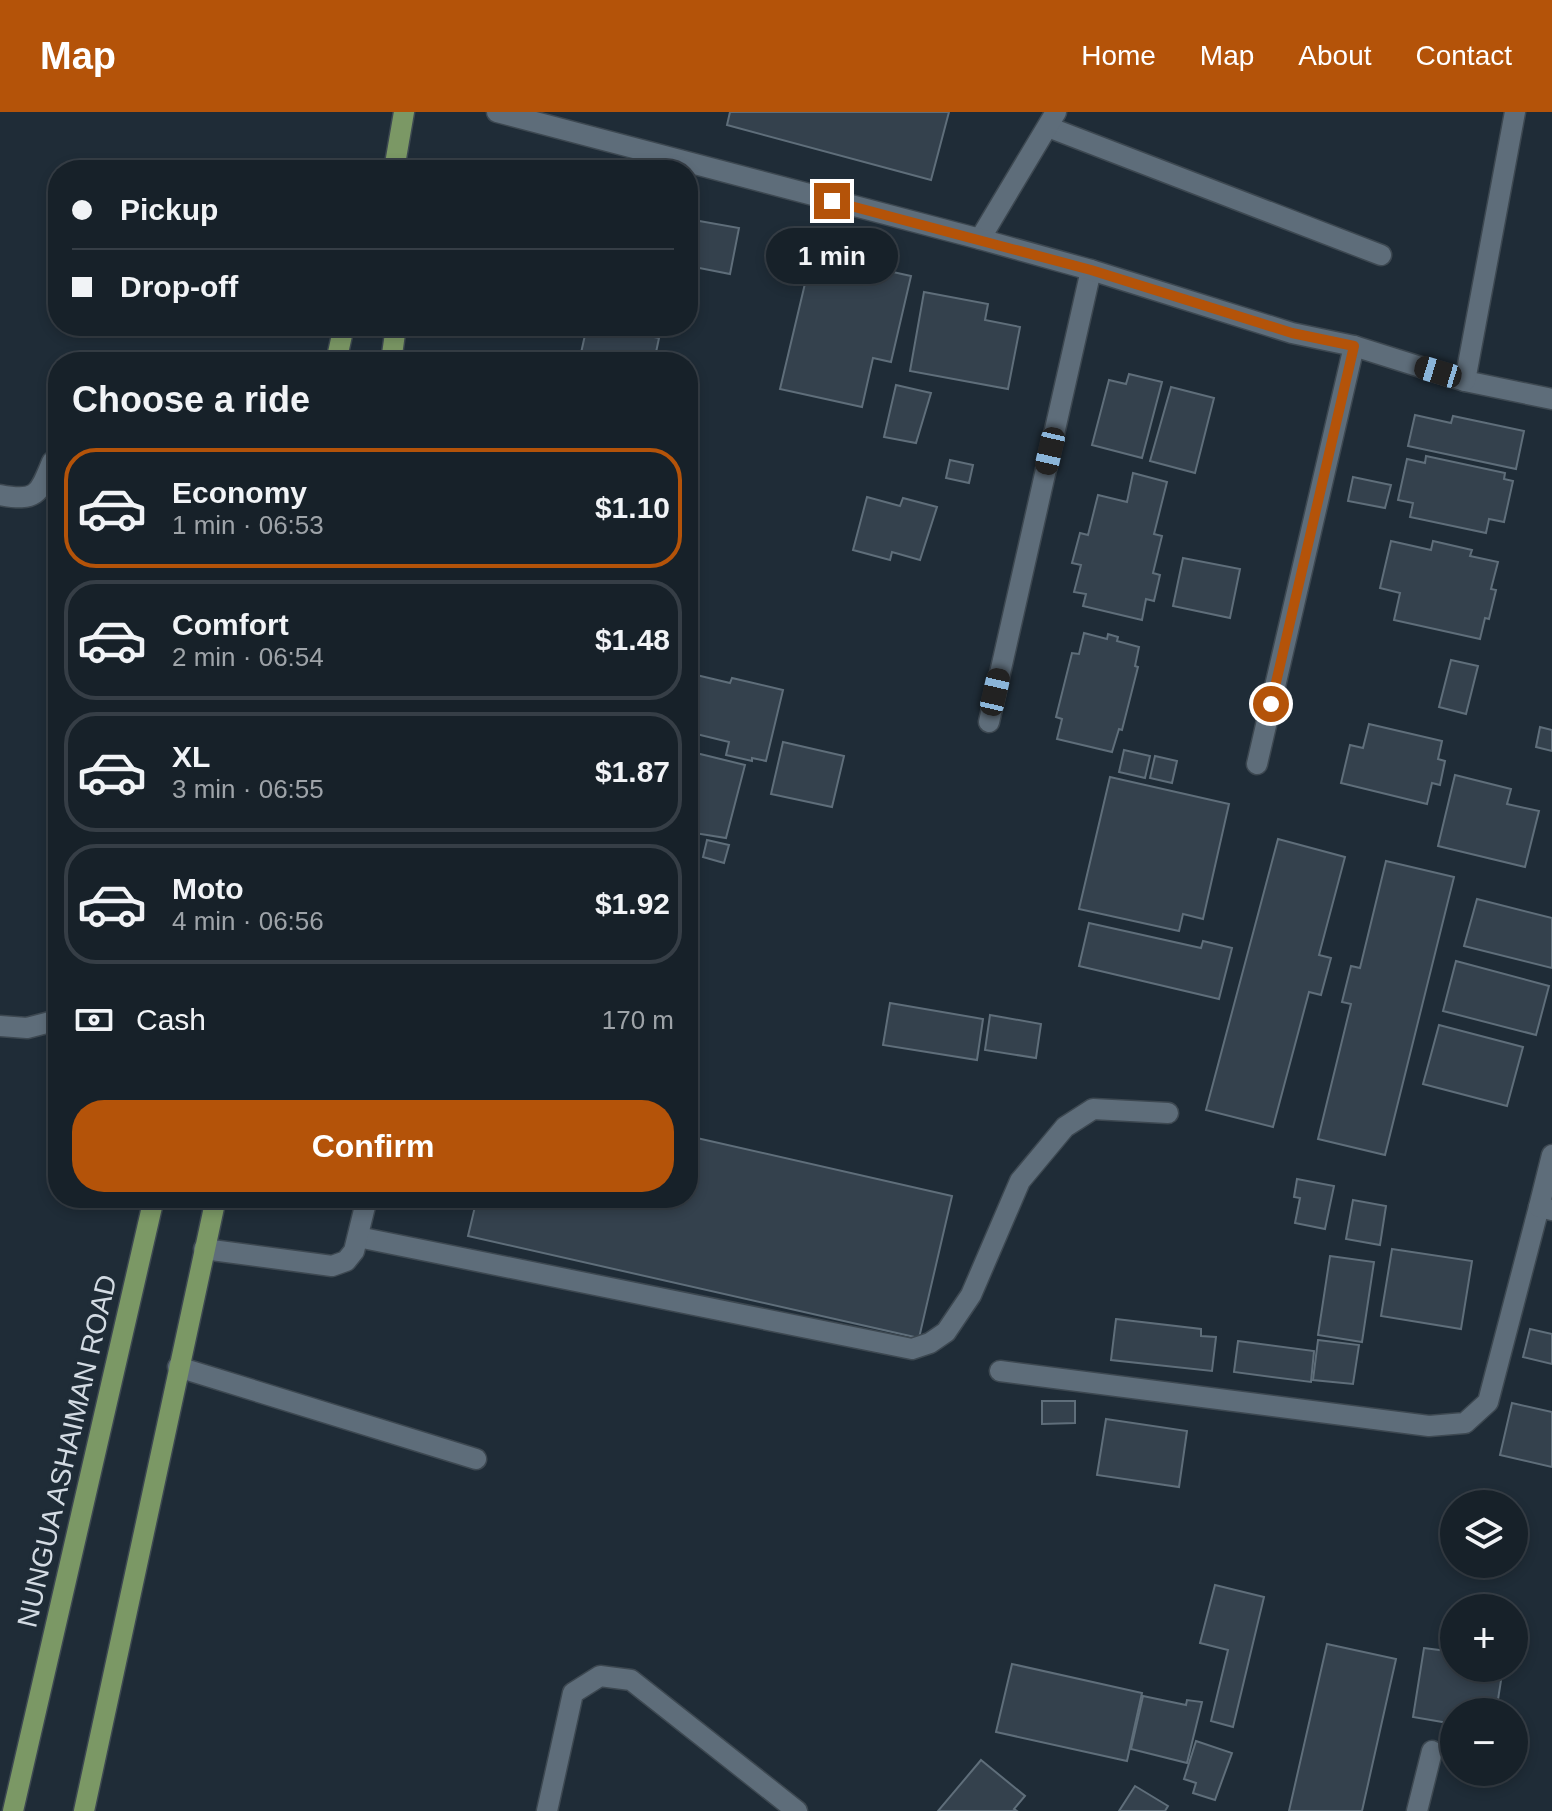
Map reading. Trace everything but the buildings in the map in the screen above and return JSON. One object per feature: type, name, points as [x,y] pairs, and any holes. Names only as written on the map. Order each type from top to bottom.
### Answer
[{"type":"main road","points":[[396,160],[404,112]]},
{"type":"main road","name":"NUNGUA ASHAIMAN ROAD","points":[[13,1811],[152,1208]]},
{"type":"main road","points":[[84,1811],[214,1208]]},
{"type":"street","points":[[497,112],[680,160]]},
{"type":"street","points":[[1465,381],[1515,112]]},
{"type":"street","points":[[980,239],[1052,120],[1381,255]]},
{"type":"street","points":[[698,165],[1091,270],[1292,333],[1354,346],[1465,381],[1552,399]]},
{"type":"street","points":[[989,722],[1091,270]]},
{"type":"street","points":[[1257,764],[1354,346]]},
{"type":"street","points":[[0,495],[33,497],[40,491],[48,472]]},
{"type":"street","points":[[0,1026],[27,1028],[48,1023]]},
{"type":"street","points":[[358,1237],[912,1349],[930,1343],[946,1332],[971,1295],[1020,1181],[1065,1127],[1093,1109],[1168,1113]]},
{"type":"street","points":[[1000,1371],[1429,1426],[1465,1423],[1488,1402],[1545,1208],[1552,1155]]},
{"type":"street","points":[[204,1249],[332,1266],[346,1261],[354,1251],[365,1208]]},
{"type":"street","points":[[178,1367],[476,1459]]},
{"type":"street","points":[[547,1811],[573,1693],[600,1676],[631,1680],[797,1811]]},
{"type":"street","points":[[1417,1811],[1432,1751]]},
{"type":"route","points":[[832,201],[1091,270],[1292,333],[1354,346],[1271,704]]}]
